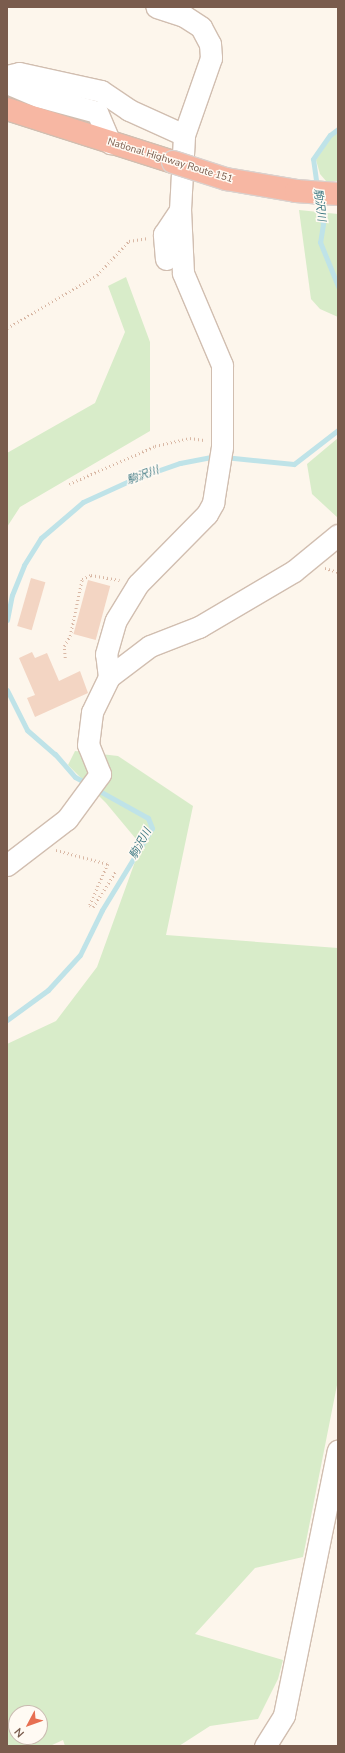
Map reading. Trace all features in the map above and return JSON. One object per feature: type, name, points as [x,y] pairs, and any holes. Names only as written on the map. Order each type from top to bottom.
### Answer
[{"type":"highway","name":"National Highway Route 151","points":[[7,109],[226,179],[296,191],[338,194]]},
{"type":"street","points":[[109,677],[106,654],[116,620],[138,584],[207,514],[213,502],[222,451],[222,365],[183,273],[180,210],[184,135],[211,58],[210,44],[202,27],[184,16],[156,7]]},
{"type":"street","points":[[7,76],[19,73],[101,91],[129,110],[184,135]]},
{"type":"street","points":[[7,83],[38,96],[97,112],[110,143]]},
{"type":"street","points":[[166,259],[164,234],[180,210]]},
{"type":"street","points":[[7,865],[68,818],[100,774],[88,745],[92,712],[109,677],[150,646],[199,627],[294,572],[338,535]]},
{"type":"street","points":[[266,1746],[284,1715],[338,1450]]},
{"type":"path","points":[[7,328],[97,275],[129,241],[164,234]]},
{"type":"path","points":[[69,484],[155,446],[190,438],[222,451]]},
{"type":"path","points":[[65,658],[64,646],[70,636],[82,579],[91,574],[138,584]]},
{"type":"path","points":[[54,849],[108,864],[90,905],[93,907],[116,871]]},
{"type":"green space","points":[[338,131],[338,181],[326,181],[320,174],[316,160],[332,136]]},
{"type":"green space","points":[[299,210],[338,214],[338,317],[320,309],[311,299]]},
{"type":"green space","points":[[126,277],[150,342],[150,431],[20,507],[7,527],[7,453],[95,403],[125,332],[108,286]]},
{"type":"green space","points":[[338,438],[338,518],[312,494],[307,464]]},
{"type":"green space","points":[[75,751],[118,756],[193,806],[166,935],[338,948],[338,1380],[303,1557],[255,1568],[195,1634],[283,1660],[278,1679],[258,1719],[210,1726],[179,1746],[65,1746],[63,1740],[50,1746],[7,1746],[7,1044],[56,1021],[97,967],[141,845],[106,803],[68,765]]},
{"type":"building","points":[[31,578],[45,582],[32,630],[17,626]]},
{"type":"building","points":[[88,580],[110,586],[96,640],[74,634]]},
{"type":"building","points":[[32,652],[35,658],[47,653],[59,681],[80,671],[88,693],[35,717],[27,698],[35,695],[19,658]]},
{"type":"waterway","name":"駒沢川","points":[[317,187],[313,159],[330,135],[338,129]]},
{"type":"waterway","name":"駒沢川","points":[[319,197],[323,224],[320,242],[338,286]]},
{"type":"waterway","name":"駒沢川","points":[[224,457],[294,464],[338,430]]},
{"type":"waterway","name":"駒沢川","points":[[7,620],[12,595],[24,565],[41,538],[83,502],[131,480],[180,463],[216,456]]},
{"type":"waterway","name":"駒沢川","points":[[7,690],[27,730],[55,754],[75,777],[88,784]]},
{"type":"waterway","name":"駒沢川","points":[[7,1020],[48,990],[80,955],[102,910],[152,828],[148,818],[94,788]]}]
